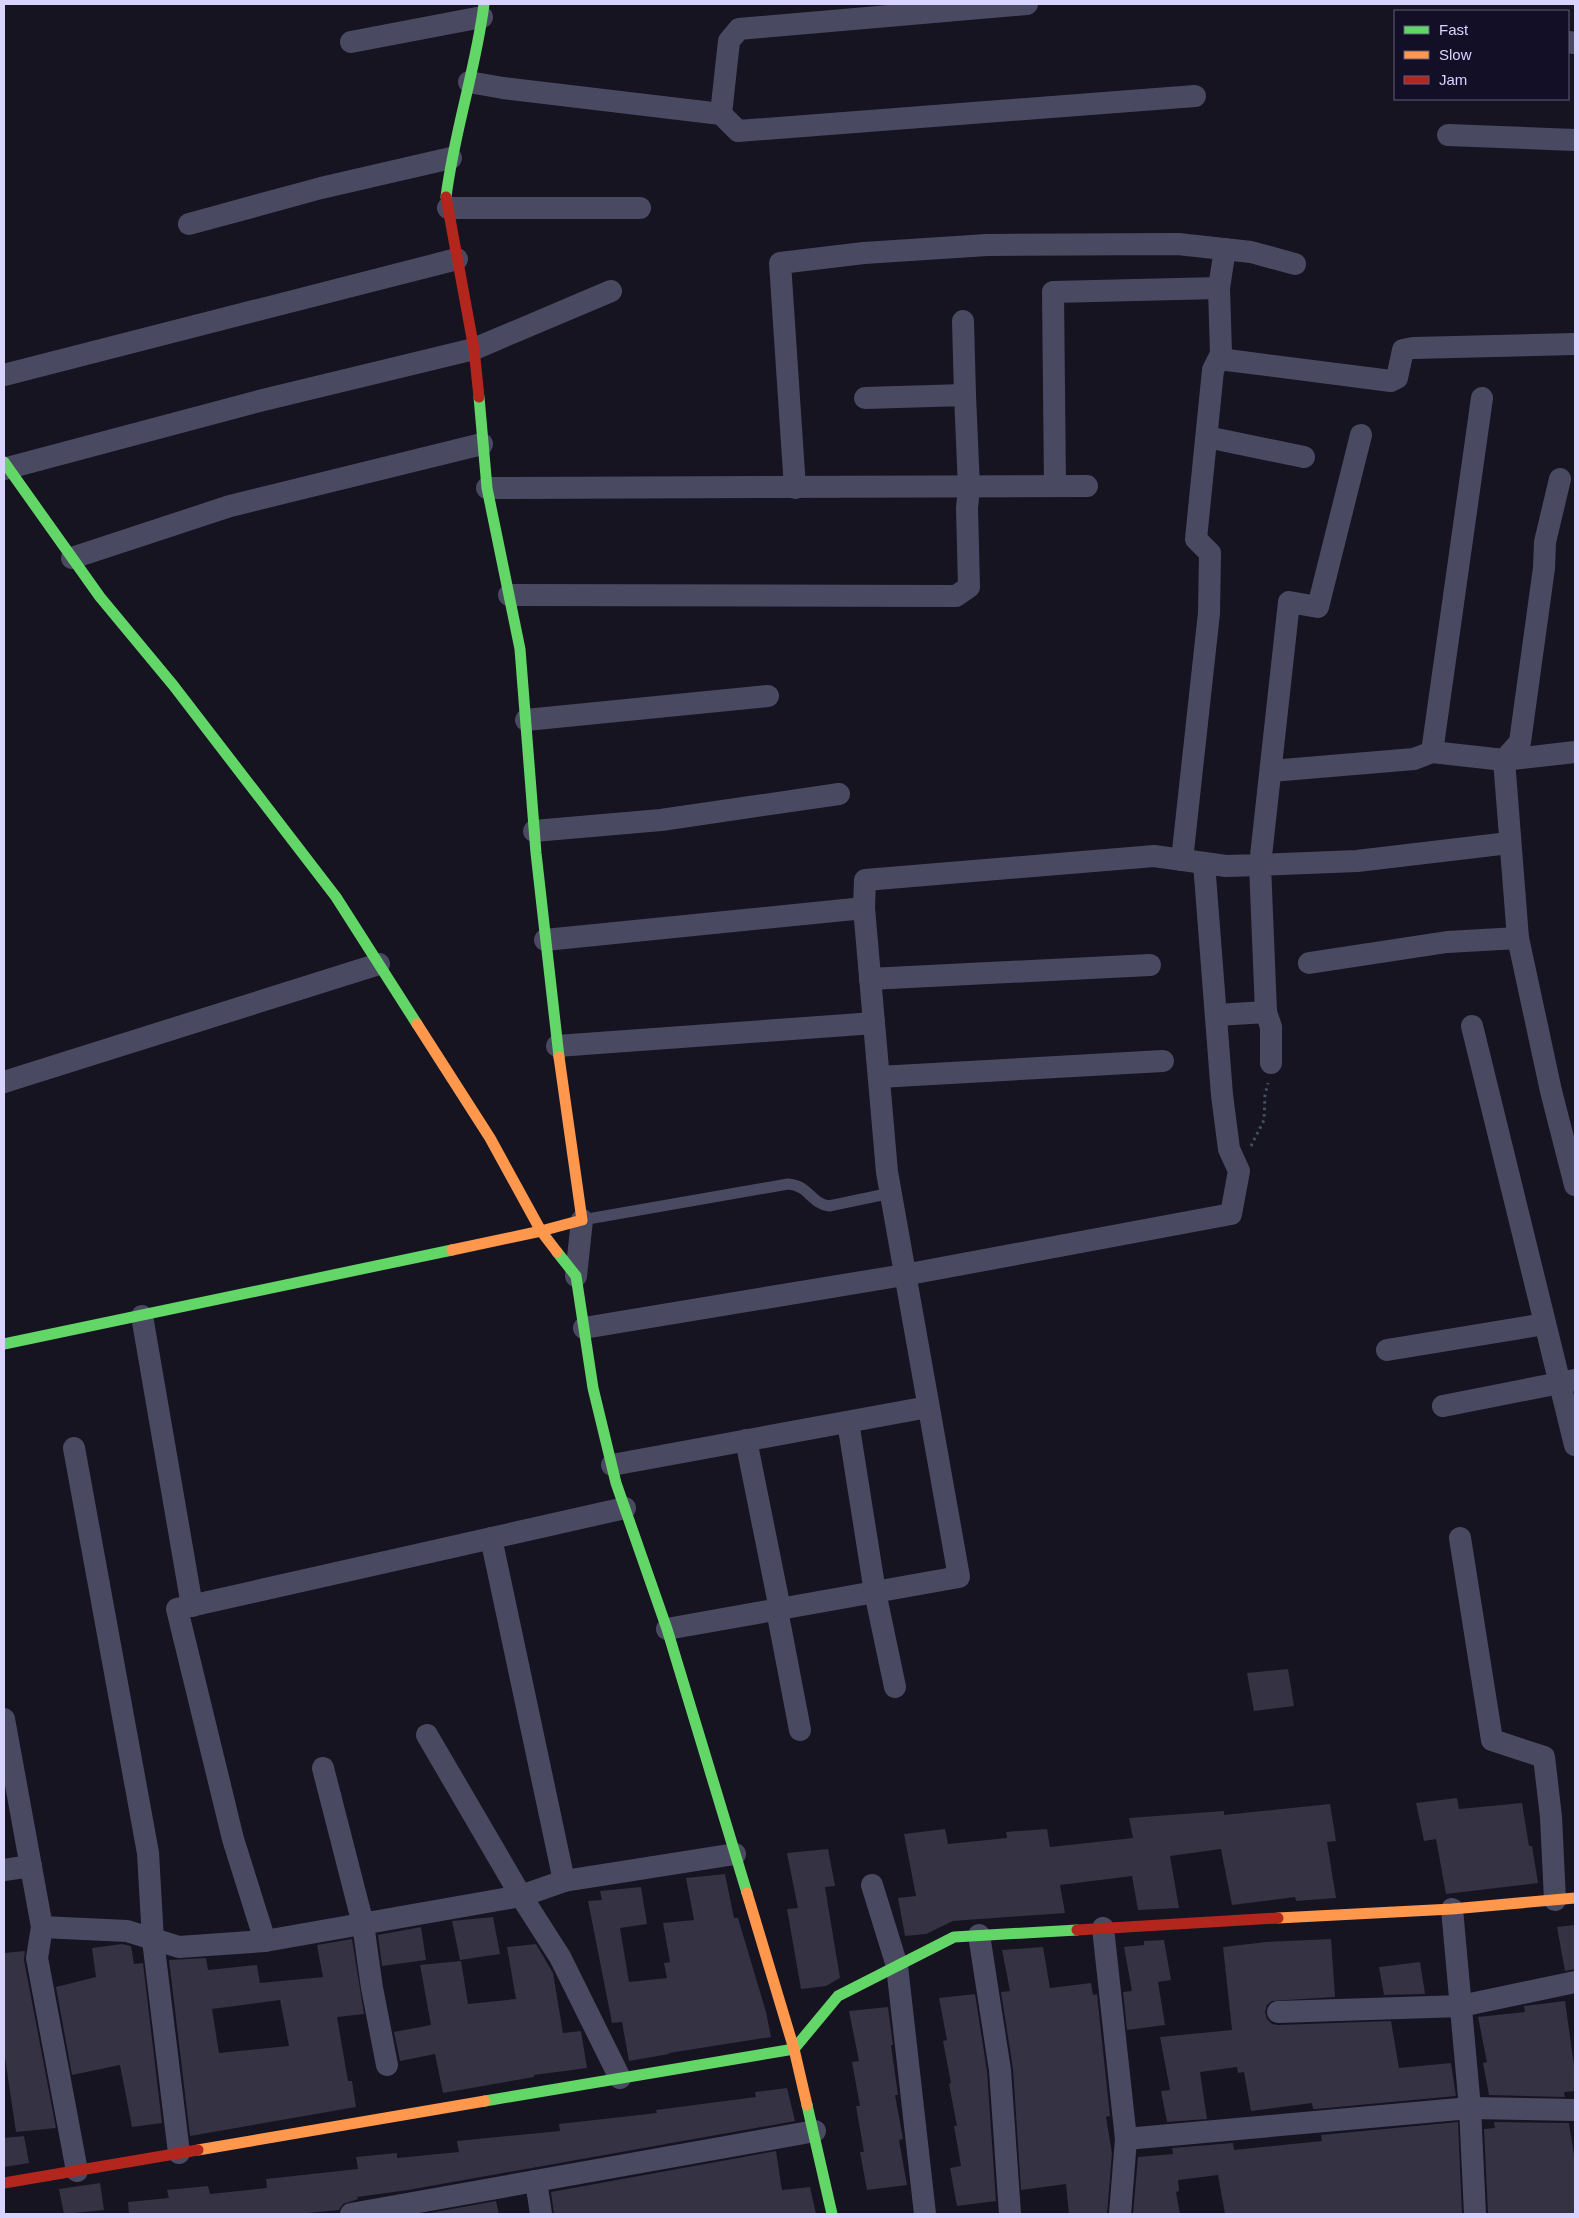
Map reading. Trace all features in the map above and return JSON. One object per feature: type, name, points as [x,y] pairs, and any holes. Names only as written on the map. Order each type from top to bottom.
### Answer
[{"type":"street","points":[[721,114],[729,41],[739,29],[1027,4]]},
{"type":"street","points":[[351,42],[483,10],[480,36],[451,158],[446,200],[474,349],[487,488],[520,649],[534,831],[556,1046],[582,1220],[576,1276],[593,1388],[625,1508],[666,1629],[794,2049],[815,2131],[832,2214]]},
{"type":"street","points":[[469,82],[502,88],[721,114],[738,131],[1195,96]]},
{"type":"street","points":[[1448,135],[1575,140]]},
{"type":"street","points":[[189,224],[321,188],[451,158]]},
{"type":"street","points":[[448,208],[640,208]]},
{"type":"street","points":[[794,488],[780,262],[864,253],[988,245],[1178,244],[1251,252],[1295,264]]},
{"type":"street","points":[[1182,860],[1209,613],[1210,553],[1196,539],[1213,370],[1221,354],[1219,288],[1225,249]]},
{"type":"street","points":[[4,374],[457,259]]},
{"type":"street","points":[[1055,486],[1053,292],[1219,288]]},
{"type":"street","points":[[576,1276],[541,1231],[490,1138],[336,897],[173,685],[100,597],[5,466],[259,401],[474,349],[611,291]]},
{"type":"street","points":[[509,596],[956,596],[968,587],[967,508],[969,488],[963,321]]},
{"type":"street","points":[[1221,354],[1227,360],[1391,381],[1397,378],[1403,350],[1413,348],[1575,344]]},
{"type":"street","points":[[865,398],[965,395]]},
{"type":"street","points":[[1432,752],[1482,398]]},
{"type":"street","points":[[1271,1063],[1271,1027],[1266,1012],[1260,865],[1289,602],[1318,607],[1361,435]]},
{"type":"street","points":[[1207,437],[1304,457]]},
{"type":"street","points":[[72,558],[230,506],[482,444]]},
{"type":"street","points":[[1560,478],[1545,542],[1544,568],[1520,742],[1504,760],[1509,843],[1518,938],[1551,1091],[1575,1185]]},
{"type":"street","points":[[487,488],[969,488],[1087,486]]},
{"type":"street","points":[[526,720],[768,696]]},
{"type":"street","points":[[1271,771],[1414,759],[1432,752],[1504,760],[1575,752]]},
{"type":"street","points":[[534,831],[661,820],[839,794]]},
{"type":"street","points":[[666,1629],[960,1577],[904,1275],[891,1192],[864,908],[865,880],[1154,856],[1226,866],[1357,861],[1509,843]]},
{"type":"street","points":[[584,1328],[904,1275],[1231,1214],[1239,1172],[1229,1149],[1222,1095],[1204,863]]},
{"type":"street","points":[[545,940],[864,908]]},
{"type":"street","points":[[1309,963],[1447,942],[1518,938]]},
{"type":"street","points":[[4,1082],[379,964]]},
{"type":"street","points":[[870,979],[1150,965]]},
{"type":"street","points":[[1217,1015],[1266,1012]]},
{"type":"street","points":[[556,1046],[874,1023]]},
{"type":"street","points":[[1472,1026],[1545,1324],[1567,1382],[1575,1445]]},
{"type":"street","points":[[879,1077],[1163,1060]]},
{"type":"street","points":[[4,1344],[541,1231],[582,1220]]},
{"type":"street","points":[[142,1316],[192,1606]]},
{"type":"street","points":[[1387,1350],[1545,1324]]},
{"type":"street","points":[[1442,1406],[1567,1382]]},
{"type":"street","points":[[612,1465],[928,1407]]},
{"type":"street","points":[[848,1422],[875,1592],[895,1687]]},
{"type":"street","points":[[746,1440],[800,1730]]},
{"type":"street","points":[[74,1448],[148,1853],[153,1940],[179,2153]]},
{"type":"street","points":[[265,1941],[233,1839],[177,1609],[625,1508]]},
{"type":"street","points":[[491,1538],[564,1881]]},
{"type":"street","points":[[4,2183],[794,2049],[838,1996],[954,1937],[1386,1911],[1452,1909],[1565,1899],[1551,1817],[1544,1757],[1492,1740],[1460,1538]]},
{"type":"street","points":[[4,1719],[7,1758],[31,1866],[42,1927],[37,1958],[77,2171]]},
{"type":"street","points":[[428,1736],[521,1896],[560,1957],[620,2078]]},
{"type":"street","points":[[323,1768],[363,1924],[372,1988],[387,2064]]},
{"type":"street","points":[[42,1927],[127,1931],[179,1947],[265,1941],[521,1896],[564,1881],[735,1854]]},
{"type":"street","points":[[4,1870],[31,1866]]},
{"type":"street","points":[[872,1885],[896,1966],[925,2214]]},
{"type":"street","points":[[1452,1909],[1470,2108],[1475,2214]]},
{"type":"street","points":[[1103,1928],[1126,2140],[1120,2214]]},
{"type":"street","points":[[979,1935],[1000,2070],[1010,2214]]},
{"type":"street","points":[[1278,2012],[1461,2006],[1575,1982]]},
{"type":"street","points":[[1126,2140],[1470,2108],[1575,2110]]},
{"type":"street","points":[[351,2214],[815,2131]]},
{"type":"street","points":[[536,2180],[541,2214]]},
{"type":"lane","points":[[582,1220],[788,1184],[797,1184],[804,1188],[821,1205],[830,1206],[891,1192]]},
{"type":"path","points":[[1239,1172],[1264,1120],[1265,1095],[1271,1063]]},
{"type":"building","points":[[1288,1669],[1294,1706],[1254,1711],[1247,1673]]},
{"type":"building","points":[[1457,1798],[1459,1809],[1522,1803],[1529,1846],[1532,1846],[1538,1883],[1446,1894],[1436,1839],[1424,1841],[1416,1803]]},
{"type":"building","points":[[1330,1804],[1336,1841],[1327,1842],[1336,1898],[1296,1901],[1295,1897],[1232,1905],[1221,1849],[1170,1856],[1179,1908],[1138,1910],[1132,1876],[1060,1885],[1065,1913],[953,1921],[926,1934],[905,1936],[898,1898],[916,1896],[904,1834],[945,1829],[948,1844],[1007,1838],[1006,1832],[1047,1829],[1050,1847],[1133,1838],[1129,1818],[1224,1811],[1224,1815]]},
{"type":"building","points":[[828,1849],[835,1886],[825,1887],[840,1978],[826,1986],[801,1989],[787,1909],[798,1908],[787,1853]]},
{"type":"building","points":[[725,1874],[734,1918],[738,1918],[766,2012],[771,2037],[629,2061],[622,2022],[612,2023],[588,1901],[602,1900],[600,1891],[641,1887],[647,1924],[620,1928],[629,1982],[667,1978],[664,1963],[670,1962],[663,1923],[694,1920],[686,1878]]},
{"type":"building","points":[[493,1917],[500,1954],[460,1960],[452,1921]]},
{"type":"building","points":[[1575,1925],[1575,1969],[1565,1971],[1557,1927]]},
{"type":"building","points":[[421,1927],[426,1960],[382,1966],[378,1935]]},
{"type":"building","points":[[352,1939],[364,2014],[337,2017],[348,2081],[352,2081],[356,2107],[190,2136],[169,1960],[206,1958],[208,1970],[257,1965],[260,1983],[323,1977],[317,1945]],"holes":[[[280,2000],[289,2046],[219,2053],[212,2009]]]},
{"type":"building","points":[[1331,1939],[1335,1997],[1272,2001],[1267,2005],[1265,2012],[1267,2019],[1272,2024],[1278,2025],[1391,2021],[1399,2068],[1451,2063],[1456,2096],[1316,2109],[1313,2109],[1312,2103],[1251,2111],[1244,2072],[1238,2073],[1237,2067],[1200,2072],[1207,2119],[1167,2122],[1161,2091],[1170,2090],[1160,2037],[1232,2030],[1223,1947],[1266,1942]]},
{"type":"building","points":[[1164,1940],[1171,1980],[1158,1982],[1165,2025],[1127,2030],[1123,1992],[1132,1991],[1124,1947],[1144,1945],[1144,1941]]},
{"type":"building","points":[[122,1944],[131,1946],[134,1964],[143,1963],[162,2123],[132,2127],[120,2065],[72,2075],[56,1987],[96,1977],[92,1948]]},
{"type":"building","points":[[536,1944],[553,1973],[563,2033],[581,2031],[587,2068],[534,2075],[534,2077],[443,2093],[435,2054],[400,2061],[394,2032],[431,2025],[420,1965],[461,1961],[468,2004],[516,1999],[507,1947]]},
{"type":"building","points":[[1043,1947],[1050,1988],[1091,1983],[1093,1995],[1097,1994],[1110,2116],[1106,2117],[1112,2153],[1107,2214],[1069,2214],[1066,2184],[1021,2190],[1013,2069],[1001,1992],[1010,1991],[1002,1950]]},
{"type":"building","points":[[25,1951],[24,1960],[56,2128],[16,2132],[4,2051],[4,1953]]},
{"type":"building","points":[[1420,1962],[1425,1994],[1384,1995],[1379,1967]]},
{"type":"building","points":[[975,1994],[987,2071],[996,2201],[957,2206],[950,2168],[961,2166],[954,2126],[957,2126],[949,2084],[951,2083],[943,2041],[947,2040],[939,1998]]},
{"type":"building","points":[[1565,2001],[1575,2073],[1575,2091],[1564,2092],[1565,2097],[1489,2095],[1483,2063],[1487,2062],[1478,2017],[1525,2012],[1524,2006]]},
{"type":"building","points":[[888,2007],[898,2095],[895,2095],[903,2139],[899,2140],[907,2185],[867,2190],[860,2152],[864,2152],[856,2106],[860,2106],[852,2062],[859,2061],[849,2011]]},
{"type":"building","points":[[787,2088],[795,2121],[408,2190],[357,2197],[358,2199],[343,2204],[339,2210],[296,2214],[129,2214],[128,2202],[169,2198],[167,2190],[208,2186],[210,2194],[267,2188],[266,2179],[358,2169],[356,2157],[397,2153],[397,2158],[459,2152],[457,2141],[560,2131],[559,2124],[657,2113],[656,2110],[756,2097],[755,2092]]},
{"type":"building","points":[[1458,2122],[1462,2214],[1225,2214],[1218,2175],[1178,2180],[1179,2191],[1176,2192],[1180,2214],[1133,2214],[1138,2157],[1173,2154],[1172,2148],[1233,2143],[1234,2150],[1322,2141],[1321,2135]]},
{"type":"building","points":[[1494,2122],[1569,2123],[1575,2162],[1575,2214],[1488,2214],[1484,2129],[1495,2128]]},
{"type":"building","points":[[24,2136],[29,2163],[4,2167],[4,2138]]},
{"type":"building","points":[[776,2151],[782,2190],[810,2187],[816,2214],[554,2214],[551,2192]]},
{"type":"building","points":[[100,2183],[104,2210],[64,2214],[59,2189]]},
{"type":"building","points":[[496,2201],[499,2214],[424,2214]]},
{"type":"traffic: fast","points":[[446,197],[484,4]]},
{"type":"traffic: fast","points":[[479,397],[487,488],[520,649],[536,853],[559,1057]]},
{"type":"traffic: fast","points":[[4,462],[100,597],[173,685],[336,897],[417,1024]]},
{"type":"traffic: fast","points":[[4,1344],[452,1250]]},
{"type":"traffic: fast","points":[[557,1252],[576,1276],[593,1388],[616,1483],[667,1629],[747,1893]]},
{"type":"traffic: fast","points":[[485,2101],[794,2049],[838,1996],[954,1937],[1077,1930]]},
{"type":"traffic: fast","points":[[807,2105],[832,2214]]},
{"type":"traffic: slow","points":[[417,1024],[490,1138],[541,1231],[557,1252]]},
{"type":"traffic: slow","points":[[452,1250],[582,1220],[559,1057]]},
{"type":"traffic: slow","points":[[747,1893],[794,2049],[807,2105]]},
{"type":"traffic: slow","points":[[1278,1918],[1452,1909],[1575,1898]]},
{"type":"traffic: slow","points":[[198,2150],[485,2101]]},
{"type":"traffic: jam","points":[[446,197],[474,349],[479,397]]},
{"type":"traffic: jam","points":[[1077,1930],[1278,1918]]},
{"type":"traffic: jam","points":[[4,2183],[198,2150]]}]
